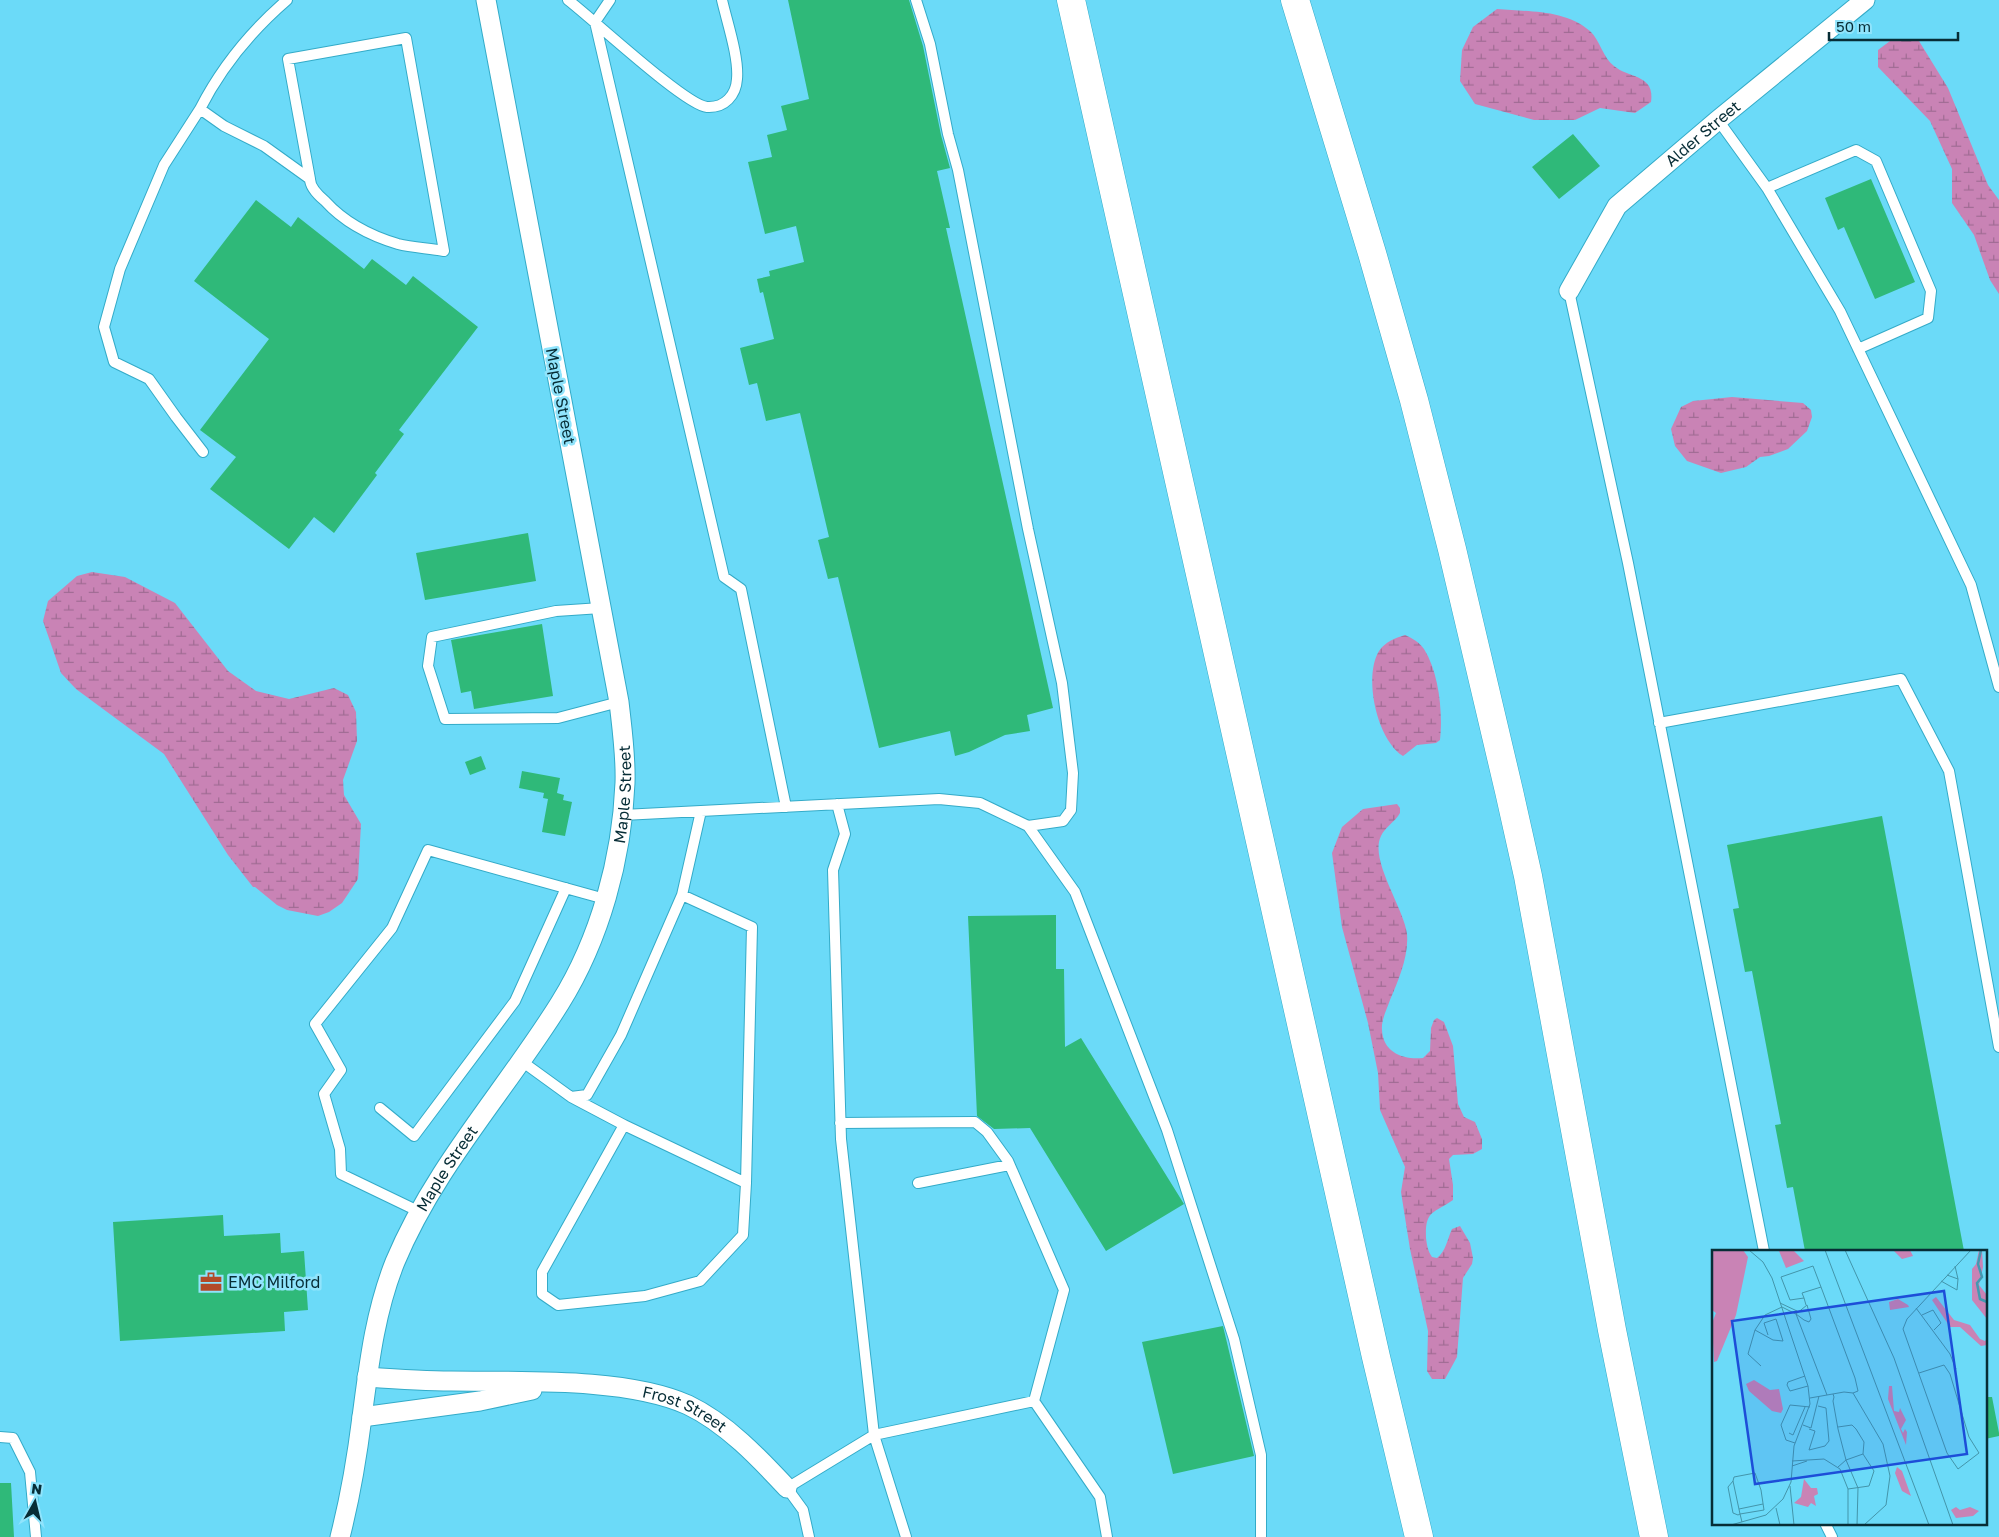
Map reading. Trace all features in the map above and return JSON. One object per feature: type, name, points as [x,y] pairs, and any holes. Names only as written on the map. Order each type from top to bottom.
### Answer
[{"type":"highway","points":[[1070,0],[1376,1357],[1419,1537]]},
{"type":"highway","points":[[1295,0],[1372,252],[1414,400],[1452,550],[1509,791],[1528,876],[1612,1330],[1654,1537]]},
{"type":"street","name":"Maple Street","points":[[340,1537],[348,1502],[373,1337],[386,1288],[404,1242],[454,1156],[549,1020],[566,992],[594,931],[605,899],[614,866],[623,815],[624,757],[619,702],[486,0]]},
{"type":"street","name":"Alder Street","points":[[1569,291],[1617,206],[1718,120],[1865,0]]},
{"type":"street","name":"Frost Street","points":[[367,1377],[430,1381],[557,1384],[628,1390],[669,1399],[688,1406],[710,1418],[768,1467],[788,1488]]},
{"type":"street","name":"Frost Street","points":[[362,1417],[480,1401],[557,1384]]},
{"type":"lane","points":[[204,452],[176,417],[150,379],[114,362],[104,327],[120,269],[164,165],[237,50],[254,30],[287,0]]},
{"type":"lane","points":[[568,0],[668,84],[707,107],[729,100],[737,80],[737,68],[722,0]]},
{"type":"lane","points":[[610,0],[596,22],[724,577],[741,590],[786,807]]},
{"type":"lane","points":[[916,0],[930,44],[948,134],[960,180],[1028,529],[1062,683],[1073,773],[1071,810],[1063,821],[1028,826]]},
{"type":"lane","points":[[200,109],[224,126],[264,146],[310,179],[310,184],[328,205],[354,225],[376,236],[399,244],[444,251],[406,38],[288,60],[310,179]]},
{"type":"lane","points":[[1718,120],[1767,188],[1840,311],[1972,585],[1999,687]]},
{"type":"lane","points":[[1767,188],[1856,150],[1876,161],[1931,291],[1928,318],[1858,349]]},
{"type":"lane","points":[[1569,291],[1628,563],[1764,1250]]},
{"type":"lane","points":[[601,608],[556,611],[432,637],[428,666],[446,719],[558,718],[619,702]]},
{"type":"lane","points":[[1659,723],[1901,679],[1949,771],[1999,1047]]},
{"type":"lane","points":[[623,815],[940,799],[980,803],[1028,826],[1075,892],[1170,1139],[1234,1339],[1262,1455],[1260,1537]]},
{"type":"lane","points":[[837,804],[845,834],[834,870],[840,1139],[874,1435],[906,1537]]},
{"type":"lane","points":[[571,1097],[587,1096],[621,1035],[682,895],[701,811]]},
{"type":"lane","points":[[420,1212],[341,1174],[340,1148],[324,1094],[341,1070],[315,1024],[392,928],[428,850],[605,899]]},
{"type":"lane","points":[[380,1108],[414,1136],[515,1001],[566,888]]},
{"type":"lane","points":[[624,1125],[542,1272],[542,1294],[558,1306],[645,1296],[700,1281],[743,1235],[752,927],[682,895]]},
{"type":"lane","points":[[520,1060],[571,1097],[624,1125],[746,1183]]},
{"type":"lane","points":[[840,1123],[976,1122],[986,1132],[1009,1165],[1064,1290],[1034,1401],[1100,1497],[1108,1537]]},
{"type":"lane","points":[[918,1183],[1009,1165]]},
{"type":"lane","points":[[809,1537],[802,1510],[788,1488],[874,1435],[1034,1401]]},
{"type":"lane","points":[[0,1437],[12,1438],[30,1472],[36,1537]]},
{"type":"lane","points":[[1825,1524],[1832,1537]]},
{"type":"green space","points":[[1497,9],[1534,11],[1558,15],[1580,24],[1590,31],[1610,63],[1620,70],[1640,78],[1649,86],[1651,102],[1635,113],[1600,108],[1575,120],[1534,120],[1475,104],[1460,81],[1462,50],[1473,27]]},
{"type":"green space","points":[[1890,41],[1919,41],[1948,88],[1988,185],[1999,200],[1999,294],[1990,280],[1974,235],[1952,203],[1952,169],[1930,121],[1878,67],[1878,50]]},
{"type":"green space","points":[[1732,397],[1803,403],[1811,410],[1812,417],[1807,431],[1788,449],[1769,456],[1760,457],[1746,467],[1721,473],[1687,461],[1675,446],[1671,429],[1681,407],[1693,401]]},
{"type":"green space","points":[[92,572],[125,577],[175,603],[228,671],[256,691],[289,699],[334,688],[348,695],[356,712],[357,741],[343,780],[344,795],[361,824],[358,879],[342,903],[329,912],[318,916],[287,910],[253,887],[228,855],[164,754],[76,689],[61,673],[43,621],[48,601],[77,576]]},
{"type":"green space","points":[[1405,635],[1415,640],[1424,649],[1433,669],[1439,693],[1441,729],[1440,740],[1436,743],[1417,745],[1403,756],[1394,748],[1380,723],[1375,707],[1372,676],[1374,662],[1381,648],[1390,641]]},
{"type":"green space","points":[[1397,804],[1400,808],[1400,813],[1381,836],[1379,846],[1383,871],[1405,923],[1407,942],[1402,968],[1383,1018],[1383,1038],[1390,1049],[1402,1056],[1423,1058],[1430,1051],[1431,1028],[1434,1020],[1437,1018],[1444,1022],[1453,1046],[1458,1104],[1464,1117],[1475,1122],[1482,1139],[1482,1149],[1473,1154],[1453,1155],[1449,1159],[1453,1200],[1435,1211],[1427,1222],[1426,1241],[1432,1257],[1437,1258],[1440,1255],[1452,1229],[1460,1226],[1470,1243],[1473,1258],[1472,1264],[1463,1278],[1457,1357],[1445,1379],[1432,1379],[1427,1371],[1428,1331],[1410,1249],[1401,1192],[1405,1167],[1380,1110],[1378,1073],[1368,1023],[1342,927],[1332,853],[1342,827],[1363,809]]},
{"type":"building","points":[[788,0],[909,0],[923,46],[941,135],[950,168],[937,171],[950,228],[946,228],[1053,708],[1027,715],[1030,731],[1005,735],[969,752],[955,756],[950,731],[879,748],[838,577],[828,579],[818,540],[829,537],[800,413],[766,421],[757,383],[749,385],[740,348],[774,339],[763,292],[760,293],[757,279],[770,276],[769,271],[804,262],[796,226],[765,234],[748,162],[772,157],[767,135],[787,130],[781,106],[809,99]]},
{"type":"building","points":[[1573,134],[1600,166],[1559,199],[1532,167]]},
{"type":"building","points":[[1871,179],[1915,282],[1875,299],[1844,227],[1838,230],[1825,198]]},
{"type":"building","points":[[256,200],[291,227],[298,217],[364,269],[372,259],[406,285],[413,276],[478,327],[399,430],[404,434],[375,473],[377,475],[334,533],[314,517],[289,549],[210,489],[236,457],[200,430],[269,339],[194,281]]},
{"type":"building","points":[[528,533],[536,581],[425,600],[416,553]]},
{"type":"building","points":[[542,624],[553,696],[474,709],[471,691],[461,693],[451,640]]},
{"type":"building","points":[[481,756],[486,769],[470,775],[465,762]]},
{"type":"building","points":[[522,771],[560,778],[557,793],[564,795],[563,800],[572,802],[565,836],[542,832],[548,799],[543,798],[544,793],[519,788]]},
{"type":"building","points":[[1882,816],[1964,1250],[1805,1250],[1793,1187],[1787,1188],[1775,1125],[1781,1124],[1752,971],[1745,972],[1733,909],[1739,908],[1727,845]]},
{"type":"building","points":[[1056,915],[1056,969],[1064,969],[1065,1047],[1081,1038],[1184,1204],[1106,1251],[1030,1128],[994,1129],[977,1116],[968,916]]},
{"type":"building","name":"EMC Milford","points":[[223,1215],[224,1236],[280,1233],[281,1253],[304,1251],[308,1310],[284,1312],[285,1331],[120,1341],[113,1222]]},
{"type":"building","points":[[1223,1326],[1254,1456],[1173,1474],[1142,1342]]},
{"type":"building","points":[[1986,1397],[1992,1397],[1999,1436],[1986,1439]]},
{"type":"building","points":[[0,1483],[11,1483],[14,1537],[0,1537]]},
{"type":"place","name":"EMC Milford","points":[[211,1282]]}]
